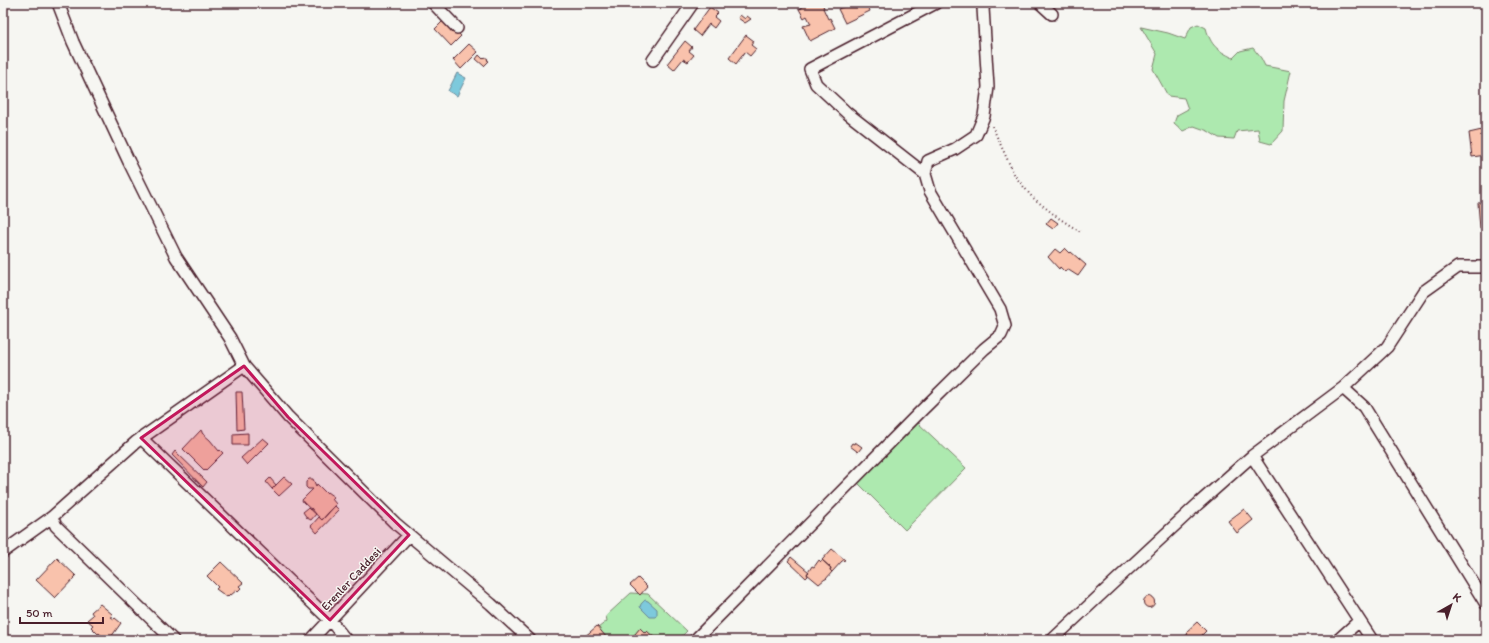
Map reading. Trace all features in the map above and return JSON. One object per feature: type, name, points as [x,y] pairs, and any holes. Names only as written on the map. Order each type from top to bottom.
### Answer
[{"type":"street","points":[[58,3],[74,42],[129,162],[176,257],[230,338],[244,366],[288,417],[395,523],[491,604],[530,640]]},
{"type":"street","points":[[433,3],[457,28]]},
{"type":"street","points":[[653,60],[693,3]]},
{"type":"street","points":[[925,174],[847,113],[816,84],[810,69],[936,3]]},
{"type":"street","points":[[695,640],[922,410],[984,349],[1001,335],[1005,326],[1000,309],[930,191],[925,174],[928,161],[955,149],[976,135],[984,116],[988,87],[983,8],[986,3]]},
{"type":"street","points":[[1040,3],[1052,14]]},
{"type":"street","points":[[1052,640],[1193,508],[1252,456],[1343,388],[1387,347],[1423,292],[1458,267],[1486,267]]},
{"type":"street","points":[[3,552],[52,517],[141,438],[244,366]]},
{"type":"street","points":[[1343,388],[1364,408],[1486,604]]},
{"type":"street","points":[[141,438],[330,620],[346,640]]},
{"type":"street","points":[[1252,456],[1372,640]]},
{"type":"street","points":[[52,517],[56,526],[173,640]]},
{"type":"street","name":"Erenler Caddesi","points":[[311,640],[409,535]]},
{"type":"street","points":[[1338,640],[1359,621]]},
{"type":"path","points":[[984,116],[991,122],[994,132],[1016,176],[1032,197],[1057,217],[1082,233]]},
{"type":"highlighted area","points":[[244,366],[288,417],[409,535],[330,620],[141,438]]},
{"type":"green space","points":[[1198,24],[1206,28],[1215,47],[1233,58],[1240,51],[1253,48],[1265,66],[1291,71],[1284,101],[1283,131],[1271,144],[1260,141],[1258,129],[1237,131],[1234,139],[1219,138],[1208,131],[1194,126],[1183,131],[1174,123],[1177,115],[1188,109],[1184,98],[1168,96],[1153,69],[1157,54],[1141,27],[1168,33],[1185,39],[1191,27]]},
{"type":"green space","points":[[918,423],[966,468],[905,530],[858,483]]},
{"type":"green space","points":[[631,593],[648,594],[687,631],[678,640],[609,640],[598,628],[607,621],[606,616]]},
{"type":"water","points":[[457,73],[466,78],[457,96],[448,91]]},
{"type":"water","points":[[645,600],[657,609],[657,615],[655,617],[650,617],[640,607]]},
{"type":"building","points":[[808,3],[822,3],[828,19],[830,18],[835,28],[810,41],[803,26],[811,24],[807,16],[804,18],[799,9]]},
{"type":"building","points":[[845,3],[867,3],[870,11],[845,23],[838,9],[846,6]]},
{"type":"building","points":[[710,7],[718,13],[714,17],[719,21],[714,28],[709,24],[700,36],[693,30]]},
{"type":"building","points":[[740,15],[745,19],[747,16],[751,19],[745,23],[738,18]]},
{"type":"building","points":[[445,19],[461,36],[451,46],[435,29]]},
{"type":"building","points":[[746,35],[754,41],[751,45],[756,49],[750,56],[745,52],[736,64],[729,58]]},
{"type":"building","points":[[685,41],[692,47],[689,51],[694,55],[688,62],[683,59],[674,70],[667,64]]},
{"type":"building","points":[[469,44],[478,52],[461,69],[453,60]]},
{"type":"building","points":[[479,55],[483,59],[485,57],[489,61],[484,66],[476,59]]},
{"type":"building","points":[[1486,129],[1486,155],[1472,157],[1469,133]]},
{"type":"building","points":[[1486,202],[1486,228],[1480,229],[1478,203]]},
{"type":"building","points":[[1051,218],[1058,223],[1053,229],[1046,224]]},
{"type":"building","points":[[1065,248],[1086,265],[1078,276],[1067,269],[1065,272],[1060,267],[1059,269],[1048,257],[1055,249],[1060,253]]},
{"type":"building","points":[[236,392],[242,392],[244,429],[237,430]]},
{"type":"building","points":[[201,430],[219,451],[220,450],[223,453],[205,471],[183,449]]},
{"type":"building","points":[[248,433],[248,445],[233,445],[233,434]]},
{"type":"building","points":[[263,438],[269,443],[247,465],[241,458]]},
{"type":"building","points":[[855,442],[862,447],[858,452],[850,446]]},
{"type":"building","points":[[175,451],[207,482],[203,487],[172,455]]},
{"type":"building","points":[[284,477],[292,484],[279,496],[272,489]]},
{"type":"building","points":[[270,478],[276,485],[272,489],[266,482]]},
{"type":"building","points":[[309,479],[313,479],[316,486],[317,484],[326,493],[327,492],[334,497],[332,499],[336,504],[322,520],[302,500],[313,489],[308,489],[306,487],[306,482]]},
{"type":"building","points":[[335,506],[339,510],[317,533],[311,526],[319,517],[322,520]]},
{"type":"building","points":[[308,508],[310,510],[311,508],[316,514],[311,520],[307,518],[303,512]]},
{"type":"building","points":[[1244,509],[1253,520],[1237,533],[1228,521]]},
{"type":"building","points":[[832,549],[845,560],[842,561],[832,572],[830,570],[831,568],[822,560]]},
{"type":"building","points":[[791,557],[809,572],[806,578],[788,561]]},
{"type":"building","points":[[57,558],[76,576],[55,598],[36,580]]},
{"type":"building","points":[[819,560],[821,562],[822,560],[831,568],[830,570],[832,572],[819,584],[807,574],[812,566],[814,567]]},
{"type":"building","points":[[221,562],[243,583],[239,586],[241,588],[238,591],[237,590],[227,597],[216,589],[218,587],[207,576]]},
{"type":"building","points":[[638,578],[647,587],[640,595],[630,585]]},
{"type":"building","points":[[1149,596],[1153,598],[1155,602],[1153,606],[1149,608],[1145,606],[1143,602],[1145,598]]},
{"type":"building","points":[[100,604],[112,614],[111,617],[114,619],[115,618],[121,623],[109,640],[106,640],[99,633],[98,634],[91,627],[93,625],[87,620],[93,615],[91,612]]},
{"type":"building","points":[[1197,622],[1206,631],[1197,640],[1187,640],[1184,637],[1188,634],[1186,632]]},
{"type":"building","points":[[597,626],[606,637],[602,640],[585,640],[583,638]]},
{"type":"building","points":[[640,628],[645,633],[647,631],[657,640],[630,640]]}]
